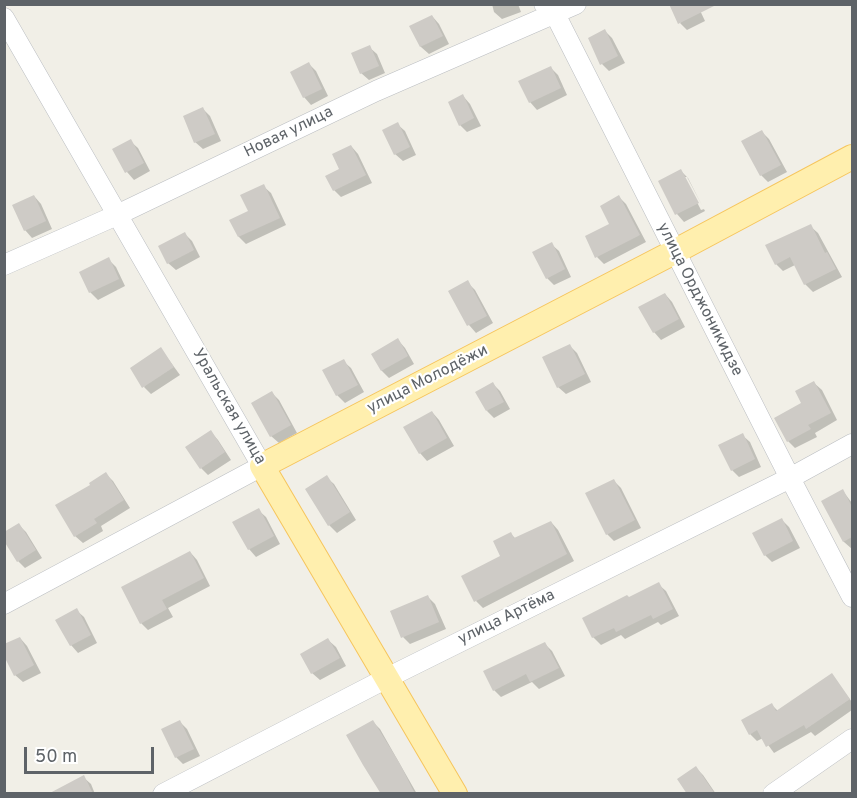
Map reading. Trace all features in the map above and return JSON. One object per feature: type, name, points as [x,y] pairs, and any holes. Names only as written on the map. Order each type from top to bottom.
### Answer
[{"type":"main road","name":"улица Молодёжи","points":[[262,466],[852,157]]},
{"type":"main road","name":"Уральская улица","points":[[262,466],[455,794]]},
{"type":"street","name":"Новая улица","points":[[4,265],[117,215],[549,9],[576,4]]},
{"type":"street","name":"улица Орджоникидзе","points":[[549,9],[852,597]]},
{"type":"street","name":"Уральская улица","points":[[4,18],[262,466]]},
{"type":"street","name":"улица Артёма","points":[[163,794],[387,678],[790,478],[852,444]]},
{"type":"street","name":"улица Молодёжи","points":[[4,604],[262,466]]},
{"type":"street","points":[[773,794],[852,739]]},
{"type":"building","points":[[669,4],[718,4],[678,24]]},
{"type":"building","points":[[432,15],[443,36],[420,47],[409,26]]},
{"type":"building","points":[[605,29],[618,56],[600,65],[588,38]]},
{"type":"building","points":[[370,45],[379,66],[360,74],[351,53]]},
{"type":"building","points":[[309,62],[322,89],[303,98],[290,72]]},
{"type":"building","points":[[551,66],[561,88],[529,103],[518,81]]},
{"type":"building","points":[[463,94],[474,118],[459,126],[448,102]]},
{"type":"building","points":[[203,107],[215,134],[194,143],[183,116]]},
{"type":"building","points":[[398,122],[410,147],[394,155],[382,130]]},
{"type":"building","points":[[762,130],[781,165],[760,176],[741,141]]},
{"type":"building","points":[[131,139],[144,163],[125,173],[112,149]]},
{"type":"building","points":[[351,145],[366,175],[333,191],[325,176],[339,169],[332,154]]},
{"type":"building","points":[[681,169],[699,203],[675,215],[658,181]]},
{"type":"building","points":[[264,184],[280,218],[238,237],[229,220],[248,211],[240,195]]},
{"type":"building","points":[[34,195],[46,221],[24,231],[12,205]]},
{"type":"building","points":[[619,195],[640,235],[595,258],[585,236],[609,224],[600,206]]},
{"type":"building","points":[[811,224],[825,253],[827,252],[836,269],[804,285],[790,257],[775,265],[765,245]]},
{"type":"building","points":[[185,232],[194,250],[167,264],[158,246]]},
{"type":"building","points":[[552,242],[565,269],[546,279],[532,252]]},
{"type":"building","points":[[109,257],[119,279],[89,293],[79,272]]},
{"type":"building","points":[[468,280],[487,316],[467,326],[448,291]]},
{"type":"building","points":[[665,293],[679,319],[653,333],[638,307]]},
{"type":"building","points":[[398,338],[408,356],[381,371],[371,354]]},
{"type":"building","points":[[570,344],[585,374],[557,388],[542,357]]},
{"type":"building","points":[[161,347],[174,367],[142,388],[130,368]]},
{"type":"building","points":[[344,359],[358,385],[336,396],[322,370]]},
{"type":"building","points":[[814,381],[831,413],[808,425],[811,429],[787,442],[774,418],[801,403],[795,391]]},
{"type":"building","points":[[493,382],[504,402],[486,411],[475,392]]},
{"type":"building","points":[[272,391],[291,425],[270,437],[251,403]]},
{"type":"building","points":[[432,411],[447,438],[419,454],[403,427]]},
{"type":"building","points":[[211,430],[225,452],[200,469],[185,447]]},
{"type":"building","points":[[743,433],[755,459],[731,471],[718,445]]},
{"type":"building","points":[[106,472],[124,500],[94,519],[97,523],[74,537],[55,505],[90,485],[89,483]]},
{"type":"building","points":[[327,475],[350,512],[328,526],[305,489]]},
{"type":"building","points":[[614,479],[635,520],[606,535],[585,493]]},
{"type":"building","points":[[843,489],[852,507],[852,537],[843,542],[821,501]]},
{"type":"building","points":[[259,508],[274,536],[248,550],[232,522]]},
{"type":"building","points":[[782,518],[793,541],[764,556],[752,533]]},
{"type":"building","points":[[551,521],[567,554],[474,602],[461,576],[500,556],[493,541],[511,532],[514,538]]},
{"type":"building","points":[[19,523],[36,550],[17,562],[4,541],[4,532]]},
{"type":"building","points":[[190,551],[204,578],[162,600],[167,609],[140,624],[121,587]]},
{"type":"building","points":[[659,582],[673,609],[653,619],[651,615],[616,632],[614,628],[592,638],[582,618]]},
{"type":"building","points":[[428,595],[439,622],[401,638],[390,611]]},
{"type":"building","points":[[77,608],[91,635],[70,646],[55,620]]},
{"type":"building","points":[[20,637],[34,665],[14,676],[4,656],[4,644]]},
{"type":"building","points":[[328,638],[340,658],[311,674],[300,654]]},
{"type":"building","points":[[545,642],[559,668],[530,682],[526,674],[493,691],[483,671]]},
{"type":"building","points":[[832,673],[850,699],[806,729],[804,725],[766,747],[757,730],[749,735],[741,720],[772,703],[776,711]]},
{"type":"building","points":[[180,720],[194,749],[175,758],[161,729]]},
{"type":"building","points":[[373,720],[415,794],[381,794],[363,765],[346,735]]},
{"type":"building","points":[[696,766],[715,794],[687,794],[677,779]]},
{"type":"building","points":[[84,775],[93,794],[48,794]]}]
